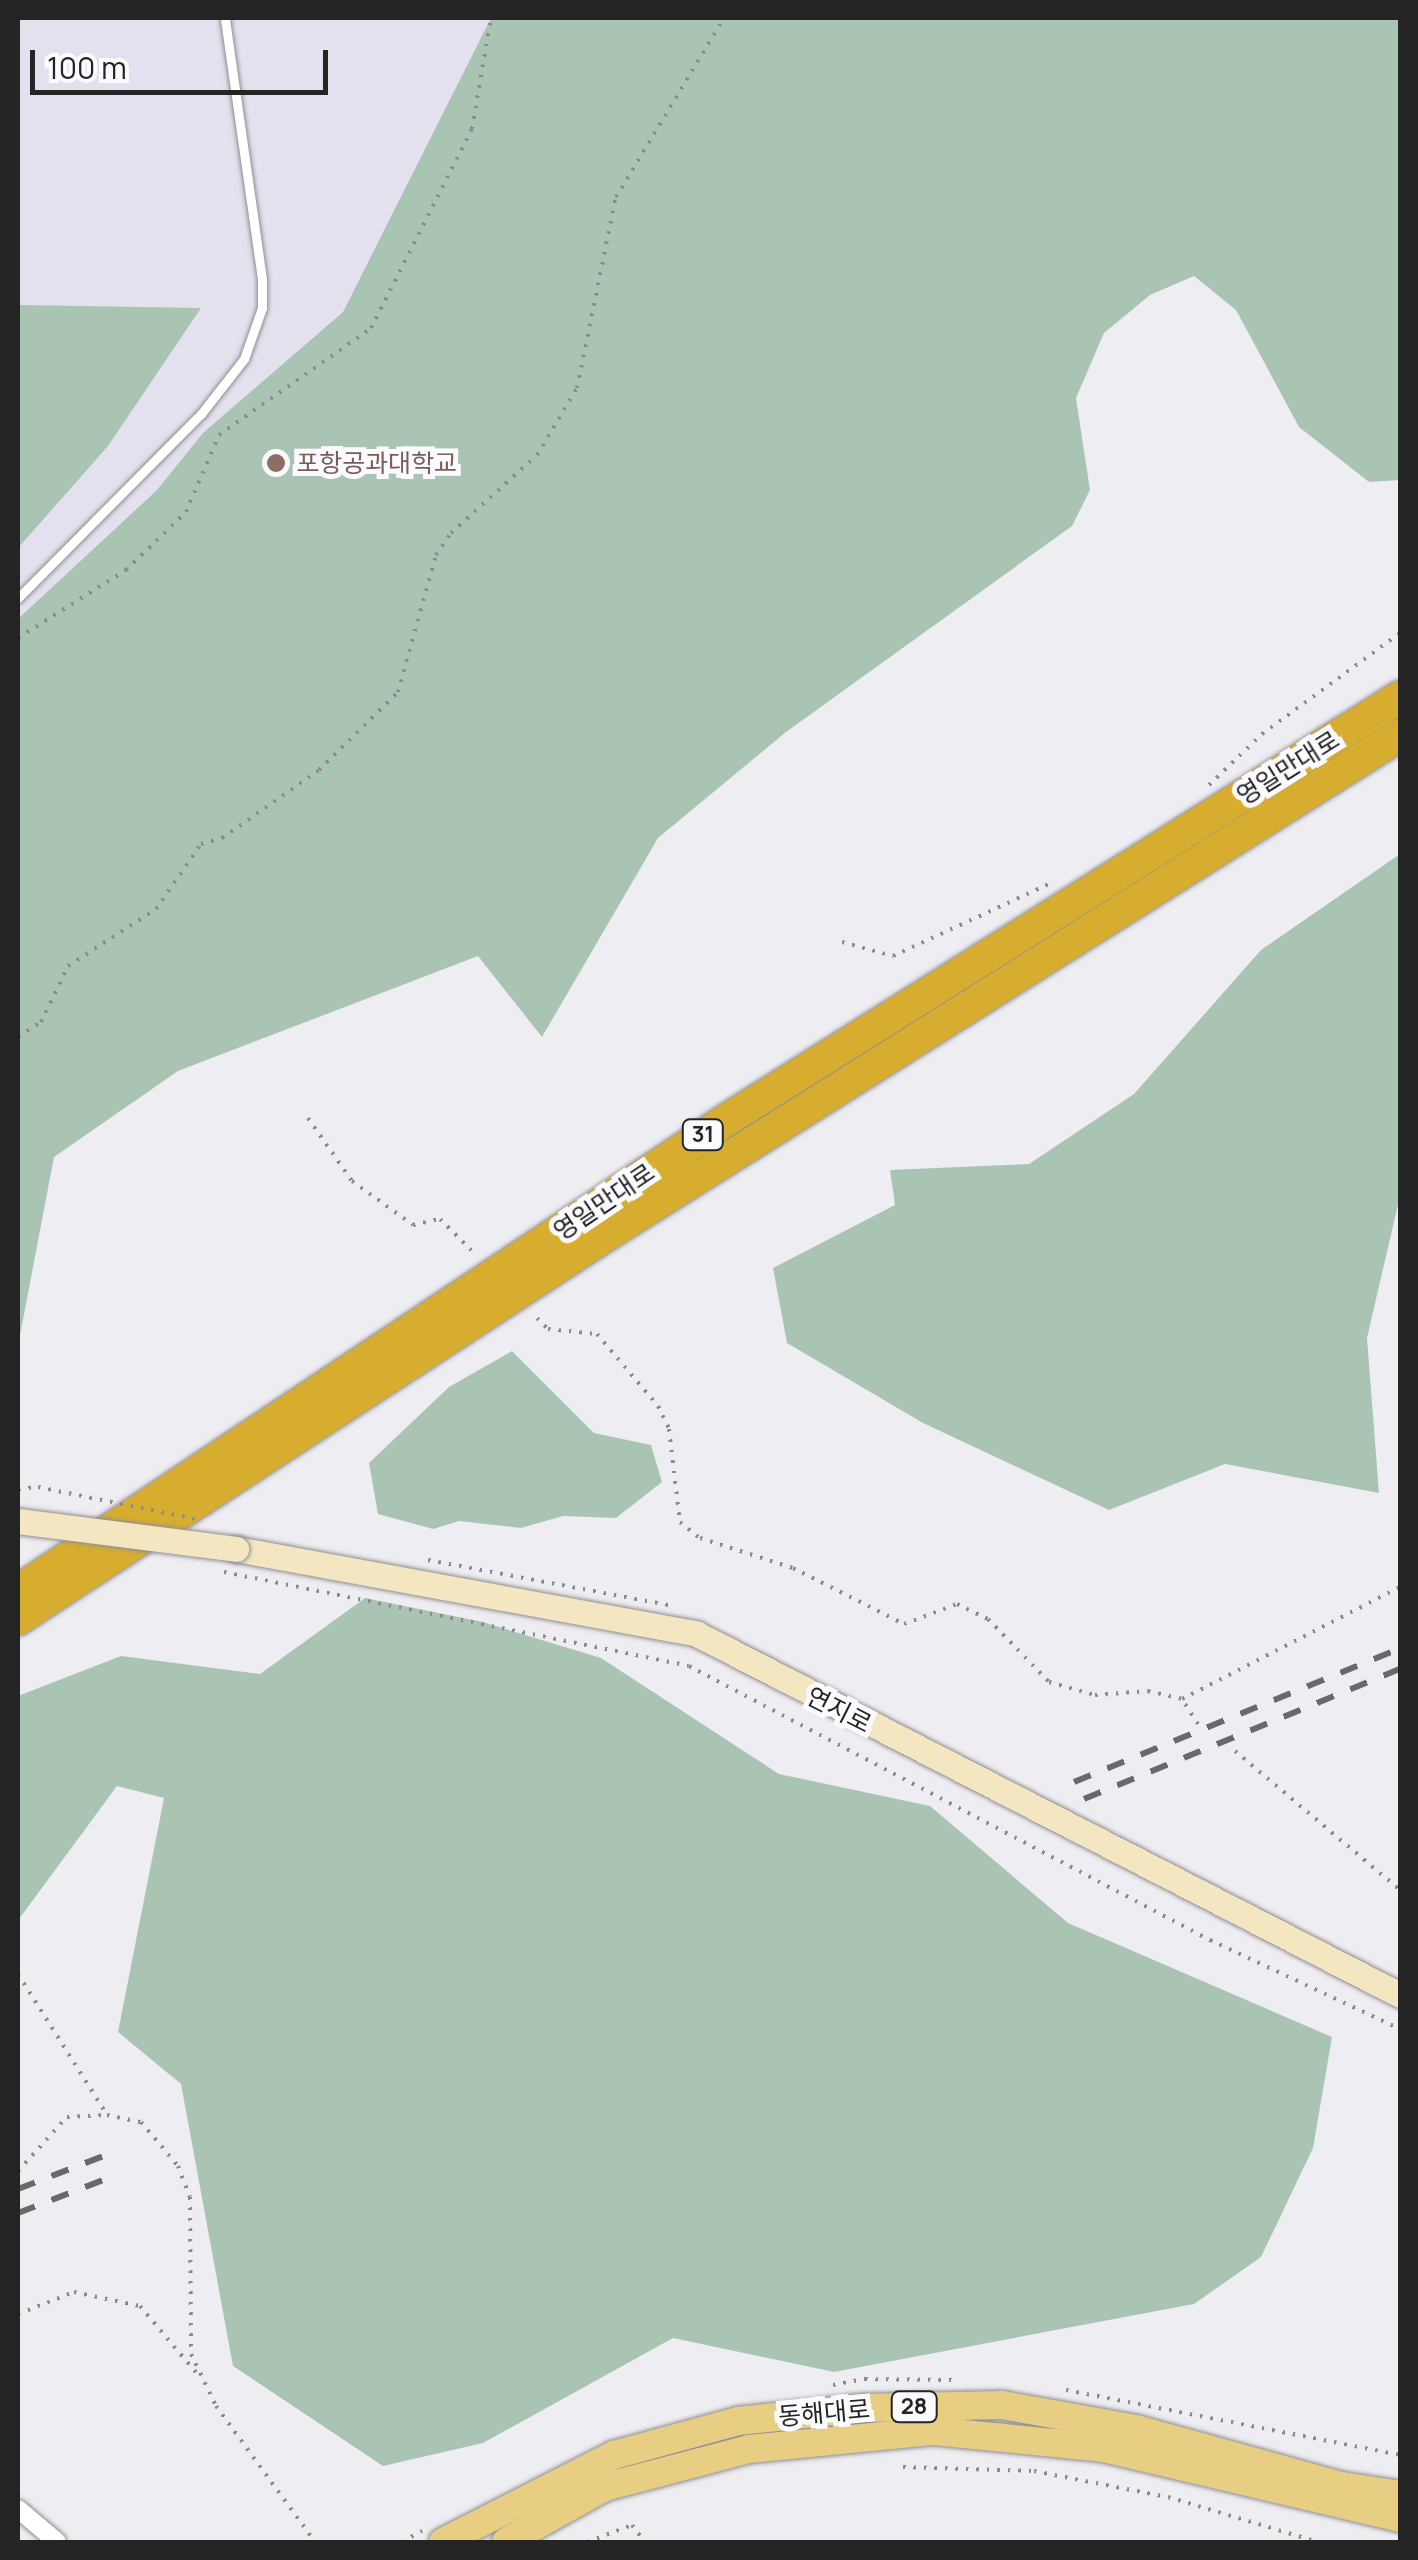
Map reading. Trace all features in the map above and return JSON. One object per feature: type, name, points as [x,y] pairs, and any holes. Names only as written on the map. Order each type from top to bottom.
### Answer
[{"type":"highway","name":"영일만대로","points":[[18,1590],[728,1119],[1400,697]]},
{"type":"highway","name":"영일만대로","points":[[18,1619],[600,1239],[1400,735]]},
{"type":"main road","name":"연지로","points":[[18,1521],[236,1549],[697,1634],[1400,1995]]},
{"type":"main road","name":"동해대로","points":[[443,2542],[614,2455],[738,2421],[863,2408],[1002,2405],[1136,2429],[1342,2486],[1398,2506]]},
{"type":"main road","points":[[506,2542],[605,2487],[749,2449],[934,2431],[1104,2448],[1398,2506]]},
{"type":"street","points":[[18,2509],[56,2542]]},
{"type":"lane","points":[[18,598],[201,414],[244,358],[262,308],[262,279],[224,18]]},
{"type":"path","points":[[18,638],[126,570],[186,512],[219,435],[371,328],[472,129],[491,18]]},
{"type":"path","points":[[18,1037],[41,1022],[68,966],[156,910],[201,844],[222,838],[319,770],[398,692],[436,555],[450,533],[537,454],[577,388],[616,197],[724,18]]},
{"type":"path","points":[[1198,795],[1262,734],[1400,632]]},
{"type":"path","points":[[842,942],[893,956],[1065,876]]},
{"type":"path","points":[[308,1118],[352,1181],[413,1225],[440,1219],[488,1268]]},
{"type":"path","points":[[537,1318],[548,1329],[597,1334],[658,1406],[668,1429],[680,1522],[700,1538],[793,1568],[904,1624],[957,1604],[988,1619],[1049,1682],[1095,1695],[1148,1692],[1182,1698],[1400,1587]]},
{"type":"path","points":[[18,1489],[38,1487],[208,1522]]},
{"type":"path","points":[[209,1569],[689,1666],[1210,1940],[1400,2029]]},
{"type":"path","points":[[1182,1698],[1198,1724]]},
{"type":"path","points":[[1235,1751],[1400,1890]]},
{"type":"path","points":[[18,1974],[107,2116]]},
{"type":"path","points":[[18,2170],[67,2116],[107,2116],[140,2122],[178,2166],[190,2197],[191,2354],[205,2383]]},
{"type":"path","points":[[18,2314],[74,2292],[140,2306],[205,2383],[315,2542]]},
{"type":"path","points":[[904,2467],[1034,2471],[1168,2496],[1318,2542]]},
{"type":"path","points":[[587,2542],[632,2525],[644,2542]]},
{"type":"shaded area","name":"포항공과대학교","points":[[18,18],[918,18],[18,927]]},
{"type":"green space","points":[[491,18],[1400,18],[1400,480],[1369,482],[1299,427],[1236,310],[1194,276],[1150,295],[1104,333],[1076,398],[1090,490],[1072,526],[786,732],[658,838],[542,1037],[478,956],[178,1071],[54,1157],[18,1346],[18,619],[157,490],[203,433],[343,312]]},
{"type":"green space","points":[[18,305],[201,308],[108,446],[18,548]]},
{"type":"green space","points":[[1400,854],[1400,1196],[1367,1338],[1379,1493],[1225,1464],[1109,1510],[923,1423],[787,1343],[773,1268],[895,1205],[890,1170],[1029,1164],[1134,1094],[1261,950]]},
{"type":"green space","points":[[512,1351],[594,1433],[651,1445],[662,1482],[616,1518],[563,1516],[521,1528],[459,1521],[433,1529],[378,1514],[369,1463],[449,1387]]},
{"type":"green space","points":[[365,1598],[483,1622],[601,1658],[779,1774],[930,1806],[1068,1923],[1332,2037],[1313,2148],[1261,2257],[1194,2304],[834,2372],[673,2338],[483,2443],[383,2466],[233,2366],[181,2084],[118,2032],[164,1798],[117,1786],[19,1919],[18,1696],[121,1656],[260,1674]]},
{"type":"railway","points":[[1074,1782],[1400,1648]]},
{"type":"railway","points":[[1084,1799],[1400,1669]]},
{"type":"railway","points":[[18,2189],[106,2155]]},
{"type":"railway","points":[[18,2213],[111,2177]]},
{"type":"place","name":"포항공과대학교","points":[[276,463]]}]
